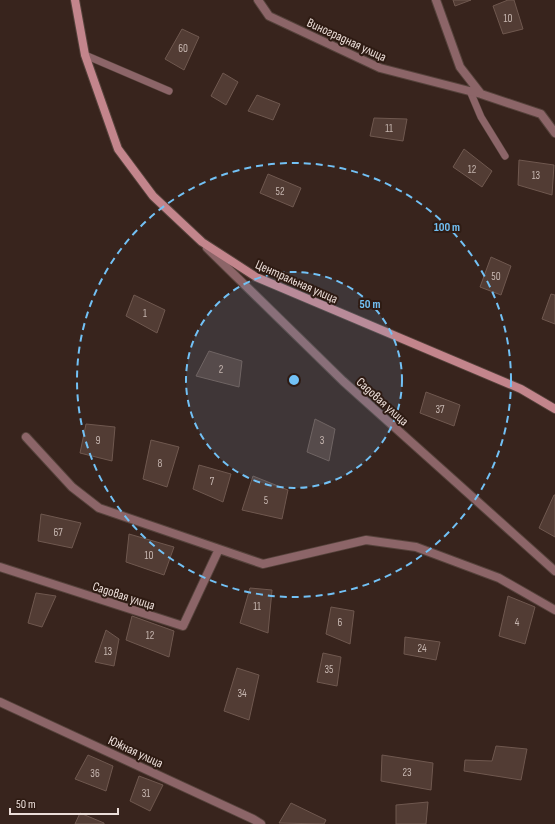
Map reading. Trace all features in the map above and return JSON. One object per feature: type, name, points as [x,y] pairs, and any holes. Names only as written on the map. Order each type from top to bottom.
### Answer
[{"type":"street","name":"Центральная улица","points":[[76,0],[85,55],[118,149],[153,196],[202,242],[256,277],[521,389],[555,409]]},
{"type":"street","name":"Виноградная улица","points":[[258,0],[269,16],[380,68],[482,94],[541,114],[555,133]]},
{"type":"street","points":[[436,0],[460,67],[482,94]]},
{"type":"street","name":"Садовая улица","points":[[202,242],[343,381],[555,571]]},
{"type":"street","points":[[26,437],[72,487],[100,508],[263,564],[366,540],[416,547],[499,578],[555,610]]},
{"type":"street","name":"Садовая улица","points":[[0,567],[183,626],[219,549]]},
{"type":"street","name":"Южная улица","points":[[0,702],[261,824]]},
{"type":"lane","points":[[85,55],[169,91]]},
{"type":"lane","points":[[470,91],[481,117],[505,156]]},
{"type":"building","points":[[453,0],[471,0],[455,6]]},
{"type":"building","points":[[508,0],[514,0],[523,29],[503,34],[493,6]]},
{"type":"building","points":[[182,29],[199,37],[184,70],[165,59]]},
{"type":"building","points":[[223,73],[238,82],[226,105],[211,96]]},
{"type":"building","points":[[257,95],[280,104],[273,120],[248,111]]},
{"type":"building","points":[[374,118],[407,119],[403,141],[370,136]]},
{"type":"building","points":[[464,149],[492,171],[482,187],[453,167]]},
{"type":"building","points":[[519,160],[554,165],[552,195],[518,185]]},
{"type":"building","points":[[268,174],[301,188],[293,207],[260,193]]},
{"type":"building","points":[[491,257],[511,266],[501,295],[480,287]]},
{"type":"building","points":[[551,294],[555,295],[555,324],[542,319]]},
{"type":"building","points":[[134,295],[165,310],[157,333],[126,316]]},
{"type":"building","points":[[209,351],[242,361],[239,387],[196,376]]},
{"type":"building","points":[[426,392],[460,405],[454,426],[420,413]]},
{"type":"building","points":[[315,419],[335,429],[329,461],[307,452]]},
{"type":"building","points":[[86,424],[115,427],[112,461],[80,453]]},
{"type":"building","points":[[151,440],[179,447],[167,487],[143,479]]},
{"type":"building","points":[[199,465],[231,474],[223,502],[193,489]]},
{"type":"building","points":[[253,476],[288,490],[282,519],[242,510]]},
{"type":"building","points":[[555,495],[555,537],[539,528]]},
{"type":"building","points":[[41,514],[81,523],[72,548],[38,541]]},
{"type":"building","points":[[129,534],[174,547],[164,575],[126,562]]},
{"type":"building","points":[[250,588],[272,590],[268,633],[240,623]]},
{"type":"building","points":[[36,593],[56,596],[42,627],[28,623]]},
{"type":"building","points":[[508,596],[535,607],[525,644],[499,636]]},
{"type":"building","points":[[331,607],[354,611],[350,644],[326,634]]},
{"type":"building","points":[[132,616],[174,631],[169,657],[126,640]]},
{"type":"building","points":[[106,630],[119,639],[114,666],[95,662]]},
{"type":"building","points":[[405,637],[440,642],[436,660],[404,654]]},
{"type":"building","points":[[323,653],[341,657],[337,686],[317,682]]},
{"type":"building","points":[[237,668],[259,675],[249,720],[224,711]]},
{"type":"building","points":[[496,746],[527,749],[521,780],[464,771],[465,760],[492,761]]},
{"type":"building","points":[[88,755],[113,766],[106,791],[75,779]]},
{"type":"building","points":[[382,755],[433,763],[431,790],[381,781]]},
{"type":"building","points":[[139,776],[163,785],[150,811],[130,801]]},
{"type":"building","points":[[428,802],[426,824],[396,824],[396,805]]},
{"type":"building","points":[[291,803],[326,820],[324,824],[279,823]]},
{"type":"building","points":[[80,813],[104,823],[104,824],[75,824]]}]
